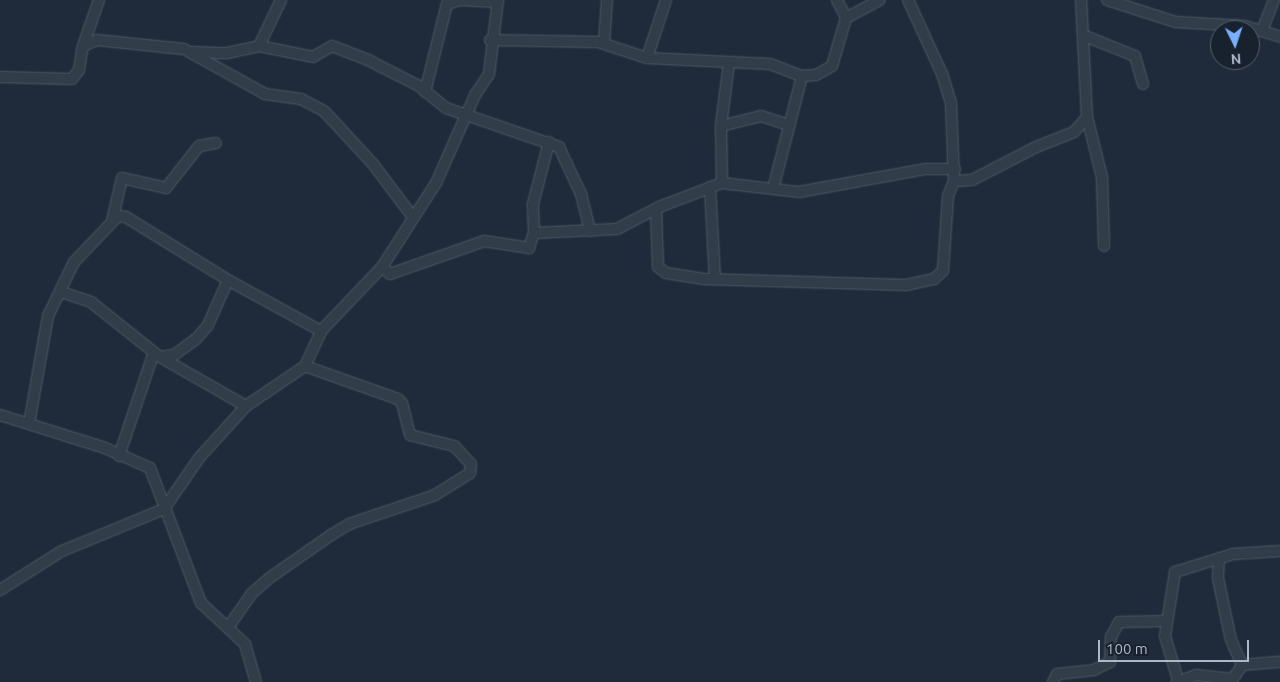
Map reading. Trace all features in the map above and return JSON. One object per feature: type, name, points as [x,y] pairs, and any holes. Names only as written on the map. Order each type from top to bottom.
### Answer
[{"type":"street","points":[[0,77],[72,79],[79,70],[83,46],[99,0]]},
{"type":"street","points":[[259,46],[281,0]]},
{"type":"street","points":[[0,590],[62,551],[164,510],[199,458],[246,406],[304,366],[321,331],[382,267],[436,183],[466,115],[489,74],[490,40],[498,1],[460,0],[447,4],[425,92]]},
{"type":"street","points":[[604,43],[607,0]]},
{"type":"street","points":[[647,58],[666,0]]},
{"type":"street","points":[[490,40],[604,43],[625,54],[647,58],[770,64],[802,76],[825,72],[832,66],[846,18],[837,0]]},
{"type":"street","points":[[846,18],[880,0]]},
{"type":"street","points":[[656,209],[658,266],[678,276],[715,279],[922,284],[943,271],[948,196],[956,169],[948,87],[908,0]]},
{"type":"street","points":[[1081,0],[1085,36],[1087,117],[1102,177],[1104,246]]},
{"type":"street","points":[[1107,0],[1176,22],[1262,31],[1280,37]]},
{"type":"street","points":[[1262,31],[1274,0]]},
{"type":"street","points":[[1085,36],[1135,56],[1142,84]]},
{"type":"street","points":[[83,46],[97,40],[117,40],[190,52],[227,53],[259,46],[307,57],[337,46],[425,92],[436,103],[559,147],[570,163],[590,231]]},
{"type":"street","points":[[190,52],[265,94],[301,99],[325,112],[373,164],[413,217]]},
{"type":"street","points":[[722,183],[721,126],[729,63]]},
{"type":"street","points":[[773,189],[802,76]]},
{"type":"street","points":[[721,126],[761,116],[789,125]]},
{"type":"street","points":[[954,181],[972,180],[1036,147],[1074,132],[1087,117]]},
{"type":"street","points":[[382,267],[390,274],[484,241],[529,248],[534,233],[534,204],[549,142]]},
{"type":"street","points":[[112,221],[122,178],[166,188],[199,146],[216,143]]},
{"type":"street","points":[[534,233],[618,229],[656,209],[722,183],[799,192],[926,169],[956,169]]},
{"type":"street","points":[[710,187],[715,279]]},
{"type":"street","points":[[29,424],[48,316],[74,262],[118,216],[126,217],[228,280],[321,331]]},
{"type":"street","points":[[156,356],[174,355],[196,339],[208,325],[228,280]]},
{"type":"street","points":[[61,292],[91,302],[156,356],[246,406]]},
{"type":"street","points":[[119,456],[156,356]]},
{"type":"street","points":[[230,626],[251,594],[268,579],[331,535],[349,524],[435,495],[470,473],[470,464],[454,446],[410,434],[402,403],[398,399],[304,366]]},
{"type":"street","points":[[0,415],[150,468],[164,510],[201,602],[230,626],[245,644],[256,682]]},
{"type":"street","points":[[1242,665],[1233,679],[1196,675],[1178,681],[1166,646],[1167,621],[1175,572],[1219,558],[1280,551]]},
{"type":"street","points":[[1219,558],[1218,578],[1231,640],[1242,665]]},
{"type":"street","points":[[1053,682],[1057,674],[1094,670],[1110,662],[1111,637],[1119,622],[1167,621]]},
{"type":"street","points":[[1242,665],[1280,662]]}]
